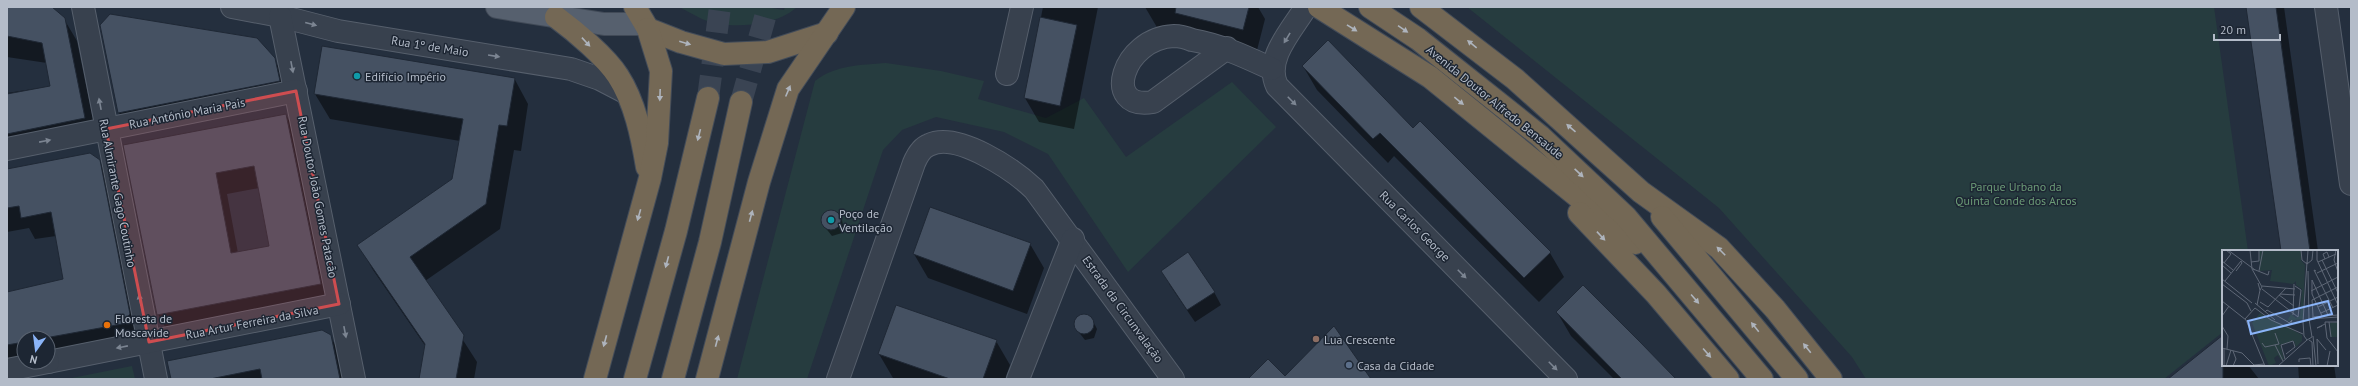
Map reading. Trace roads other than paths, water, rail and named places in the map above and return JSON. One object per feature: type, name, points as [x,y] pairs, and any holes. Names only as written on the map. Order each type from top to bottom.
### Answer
[{"type":"highway","points":[[707,379],[760,182],[788,89],[844,7]]},
{"type":"highway","name":"Avenida Doutor Alfredo Bensaúde","points":[[1319,7],[1430,77],[1676,276]]},
{"type":"highway","name":"Avenida Doutor Alfredo Bensaúde","points":[[1370,7],[1418,39],[1540,136],[1626,217],[1762,379]]},
{"type":"highway","points":[[1422,7],[1514,79],[1641,192],[1719,248],[1775,309],[1831,379]]},
{"type":"highway","points":[[556,17],[578,33],[618,76],[639,124],[650,178]]},
{"type":"highway","points":[[643,20],[681,42],[724,54],[768,52],[827,32]]},
{"type":"highway","points":[[595,379],[650,178],[657,143],[661,71],[643,20]]},
{"type":"highway","points":[[635,379],[676,231],[708,98]]},
{"type":"highway","points":[[673,379],[710,242],[741,102]]},
{"type":"highway","name":"Avenida Doutor Alfredo Bensaúde","points":[[1516,147],[1656,294],[1728,379]]},
{"type":"highway","points":[[1641,192],[1797,379]]},
{"type":"main road","points":[[497,7],[604,24],[643,20]]},
{"type":"street","name":"Rua Almirante Gago Coutinho","points":[[83,7],[156,379]]},
{"type":"street","name":"Rua 1º de Maio","points":[[232,7],[280,16],[338,31],[570,68],[600,79],[625,92]]},
{"type":"street","points":[[1007,74],[1022,7]]},
{"type":"street","points":[[1228,48],[1272,70],[1275,57],[1306,7]]},
{"type":"street","points":[[2326,7],[2351,184]]},
{"type":"street","name":"Rua Doutor João Gomes Patacão","points":[[280,16],[354,379]]},
{"type":"street","name":"Rua Carlos George","points":[[1272,70],[1277,86],[1566,379]]},
{"type":"street","name":"Rua António Maria Pais","points":[[7,149],[296,92]]},
{"type":"street","name":"Estrada da Circunvalação","points":[[838,379],[908,177],[918,155],[927,145],[942,142],[957,144],[1009,168],[1034,190],[1072,239],[1173,379]]},
{"type":"street","points":[[1018,379],[1072,239]]},
{"type":"street","name":"Rua Artur Ferreira da Silva","points":[[56,360],[339,304]]},
{"type":"tunnel","points":[[708,98],[720,7]]},
{"type":"tunnel","points":[[741,102],[768,7]]},
{"type":"place","name":"Edifício Império","points":[[357,76]]},
{"type":"place","name":"Poço de Ventilação","points":[[831,220]]},
{"type":"place","name":"Floresta de Moscavide","points":[[107,325]]},
{"type":"place","name":"Lua Crescente","points":[[1316,339]]},
{"type":"place","name":"Casa da Cidade","points":[[1349,365]]},
{"type":"park label","name":"Parque Urbano da Quinta Conde dos Arcos","points":[[2016,193]]}]
